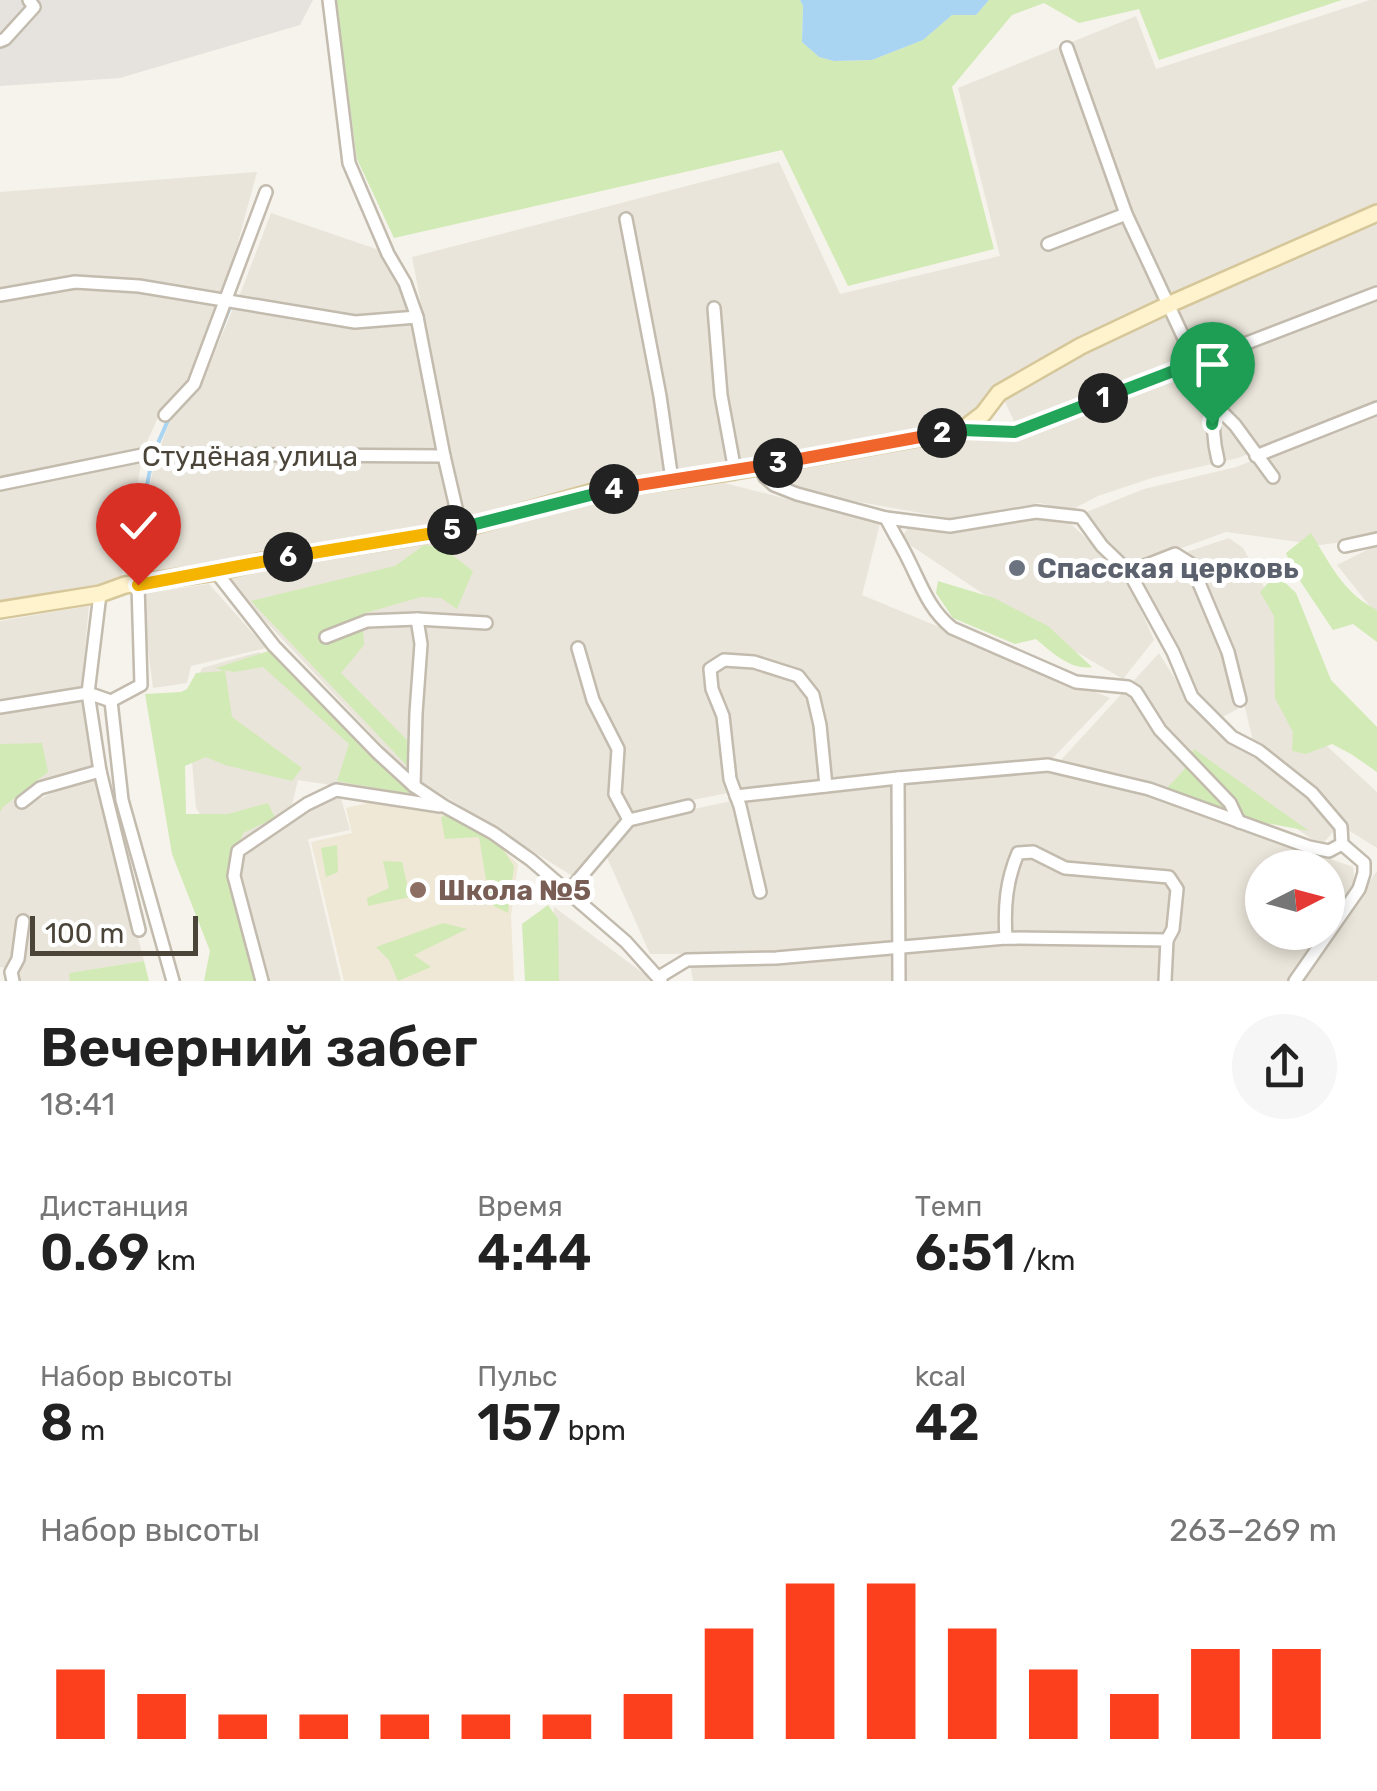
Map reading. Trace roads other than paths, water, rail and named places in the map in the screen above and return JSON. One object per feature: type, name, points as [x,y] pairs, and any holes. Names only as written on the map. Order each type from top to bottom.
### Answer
[{"type":"street","points":[[0,40],[34,7],[29,0]]},
{"type":"street","points":[[329,0],[349,163],[417,317],[461,529]]},
{"type":"street","points":[[1067,48],[1126,214],[1215,404],[1235,424],[1273,477]]},
{"type":"street","points":[[165,415],[194,384],[266,192]]},
{"type":"street","points":[[962,430],[983,414],[999,392],[1081,346],[1377,213]]},
{"type":"street","points":[[1048,244],[1126,214]]},
{"type":"street","points":[[626,219],[672,480]]},
{"type":"street","points":[[0,295],[75,282],[139,286],[356,322],[417,317]]},
{"type":"street","points":[[0,610],[461,529],[597,492],[962,430],[1015,432],[1377,293]]},
{"type":"street","points":[[714,308],[721,395],[735,471]]},
{"type":"street","points":[[1215,404],[1212,424],[1218,460]]},
{"type":"street","points":[[1256,456],[1377,408]]},
{"type":"street","name":"Студёная улица","points":[[0,484],[148,454],[444,456]]},
{"type":"street","points":[[759,466],[774,486],[886,518],[950,526],[1036,512],[1081,517],[1102,546],[1130,572],[1192,697],[1232,736],[1260,751],[1312,793],[1342,827],[1342,844]]},
{"type":"street","points":[[886,518],[937,616],[952,628],[1076,682],[1128,687],[1136,692],[1160,730],[1230,804],[1239,822]]},
{"type":"street","points":[[1345,546],[1377,539]]},
{"type":"street","points":[[1130,572],[1175,554],[1190,564],[1228,652],[1240,700]]},
{"type":"street","points":[[216,572],[274,646],[376,752],[414,786],[531,860],[626,942],[660,979],[687,960],[776,958],[1006,938],[1167,940]]},
{"type":"street","points":[[0,707],[88,693],[111,701],[142,684],[138,585]]},
{"type":"street","points":[[100,594],[88,693],[100,770],[139,930]]},
{"type":"street","points":[[414,786],[421,644],[417,619]]},
{"type":"street","points":[[326,637],[367,620],[486,623]]},
{"type":"street","points":[[578,648],[592,700],[618,750],[614,794],[629,820]]},
{"type":"street","points":[[760,892],[730,779],[722,716],[712,689],[710,669],[724,660],[754,662],[798,676],[813,695],[826,786]]},
{"type":"street","points":[[111,701],[122,800],[173,981]]},
{"type":"street","points":[[736,796],[1048,765],[1149,789],[1309,848],[1329,851],[1342,844]]},
{"type":"street","points":[[22,802],[40,788],[100,770]]},
{"type":"street","points":[[898,778],[899,981]]},
{"type":"street","points":[[262,981],[234,876],[238,851],[306,804],[336,790],[444,806]]},
{"type":"street","points":[[568,892],[629,820],[688,806]]},
{"type":"street","points":[[1295,981],[1360,890],[1370,864],[1342,844]]},
{"type":"street","points":[[1006,938],[1004,905],[1018,852],[1033,852],[1065,868],[1168,877],[1177,890],[1174,929],[1167,940],[1165,981]]},
{"type":"street","points":[[8,975],[18,959],[23,921]]},
{"type":"water","points":[[800,0],[989,0],[976,15],[952,15],[923,40],[872,60],[834,61],[819,57],[802,42]]},
{"type":"waterway","points":[[215,343],[230,307]]},
{"type":"waterway","points":[[155,450],[169,418]]},
{"type":"waterway","points":[[138,533],[152,459]]},
{"type":"place","name":"Спасская церковь","points":[[1017,568]]},
{"type":"place","name":"Школа №5","points":[[418,890]]}]
